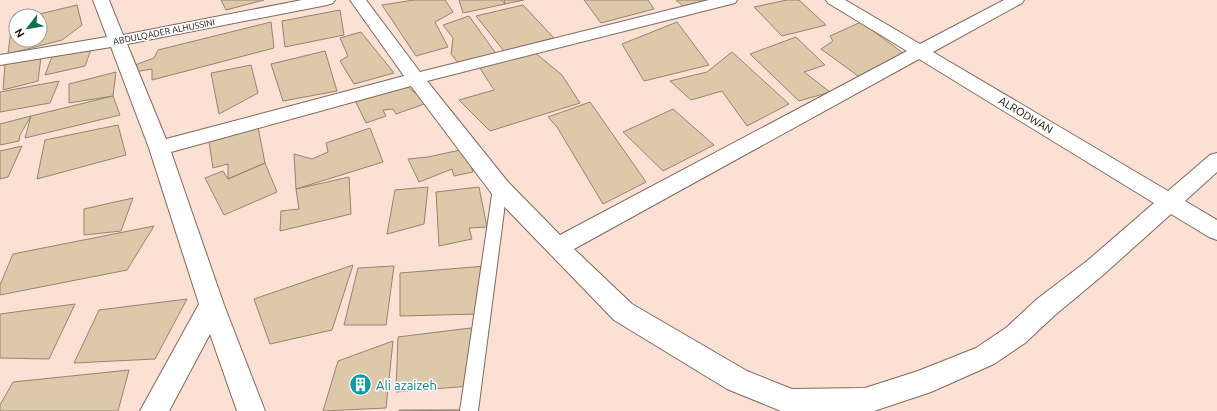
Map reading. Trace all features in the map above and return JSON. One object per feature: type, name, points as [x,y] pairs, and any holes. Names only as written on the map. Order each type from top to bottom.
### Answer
[{"type":"street","points":[[101,0],[159,148],[212,305],[251,411]]},
{"type":"street","name":"ABDULQADER ALHUSSINI","points":[[0,60],[117,41],[327,0]]},
{"type":"street","points":[[358,0],[415,78],[500,188],[623,312],[738,380],[792,402],[865,401],[921,383],[985,356],[1016,335],[1046,307],[1095,268],[1217,160]]},
{"type":"street","points":[[159,148],[415,78],[729,0]]},
{"type":"street","name":"ALRODWAN","points":[[834,0],[1217,231]]},
{"type":"street","points":[[557,247],[1016,0]]},
{"type":"street","points":[[154,411],[212,305]]},
{"type":"lane","points":[[469,411],[500,188]]},
{"type":"building","points":[[221,0],[264,0],[226,10]]},
{"type":"building","points":[[414,0],[445,0],[453,12],[435,22],[448,47],[416,56],[382,5]]},
{"type":"building","points":[[459,0],[502,0],[505,4],[463,13]]},
{"type":"building","points":[[504,0],[524,0],[505,4]]},
{"type":"building","points":[[584,0],[648,0],[654,9],[601,23]]},
{"type":"building","points":[[676,0],[709,0],[683,6]]},
{"type":"building","points":[[787,0],[799,0],[826,25],[782,36],[754,7]]},
{"type":"building","points":[[77,5],[82,25],[62,40],[48,44],[48,12]]},
{"type":"building","points":[[523,5],[554,38],[504,51],[476,16]]},
{"type":"building","points":[[340,10],[344,35],[285,47],[282,21]]},
{"type":"building","points":[[469,16],[497,55],[459,64],[451,54],[453,38],[443,25]]},
{"type":"building","points":[[271,22],[274,48],[152,80],[152,69],[135,72],[135,65],[154,58],[158,50]]},
{"type":"building","points":[[677,22],[709,65],[644,81],[622,44]]},
{"type":"building","points":[[861,22],[903,53],[861,78],[821,49],[833,41],[830,36]]},
{"type":"building","points":[[361,32],[394,73],[354,84],[340,61],[348,56],[340,38]]},
{"type":"building","points":[[796,37],[825,65],[804,72],[830,92],[799,101],[750,54]]},
{"type":"building","points":[[92,47],[85,66],[45,75],[53,54]]},
{"type":"building","points":[[9,48],[31,48],[8,54]]},
{"type":"building","points":[[325,51],[337,91],[283,101],[271,64]]},
{"type":"building","points":[[534,52],[562,75],[580,103],[490,131],[459,100],[494,90],[478,65]]},
{"type":"building","points":[[732,52],[789,104],[747,126],[722,91],[691,100],[670,81],[707,72]]},
{"type":"building","points":[[41,57],[38,81],[3,90],[5,64]]},
{"type":"building","points":[[251,65],[258,93],[219,114],[211,73]]},
{"type":"building","points":[[116,72],[113,96],[69,103],[69,84]]},
{"type":"building","points":[[59,81],[50,103],[0,112],[0,92]]},
{"type":"building","points":[[407,86],[427,103],[396,114],[393,109],[383,110],[386,116],[366,123],[355,100]]},
{"type":"building","points":[[113,96],[120,115],[25,138],[31,116]]},
{"type":"building","points":[[590,102],[646,182],[603,204],[557,127],[548,117]]},
{"type":"building","points":[[673,109],[714,145],[663,171],[623,132]]},
{"type":"building","points":[[31,116],[20,135],[19,141],[0,145],[0,124]]},
{"type":"building","points":[[118,125],[126,155],[37,179],[45,140]]},
{"type":"building","points":[[258,127],[265,163],[228,179],[228,164],[213,168],[209,142]]},
{"type":"building","points":[[370,128],[383,162],[296,189],[294,154],[312,159],[328,152],[326,143]]},
{"type":"building","points":[[22,146],[8,177],[0,179],[0,151]]},
{"type":"building","points":[[465,149],[473,172],[454,176],[452,169],[419,182],[408,159],[428,157]]},
{"type":"building","points":[[265,163],[277,192],[224,215],[205,178],[223,171],[228,179]]},
{"type":"building","points":[[349,177],[351,214],[280,231],[281,211],[299,209],[296,189]]},
{"type":"building","points":[[428,187],[424,224],[387,234],[395,190]]},
{"type":"building","points":[[479,187],[487,227],[469,228],[472,239],[439,246],[436,192]]},
{"type":"building","points":[[133,198],[121,231],[84,235],[84,209]]},
{"type":"building","points":[[154,226],[127,270],[0,295],[0,285],[13,254]]},
{"type":"building","points":[[353,265],[332,330],[270,344],[254,299]]},
{"type":"building","points":[[394,266],[386,325],[344,325],[358,268]]},
{"type":"building","points":[[486,266],[479,314],[400,316],[400,273]]},
{"type":"building","points":[[187,299],[155,359],[74,363],[99,310]]},
{"type":"building","points":[[75,304],[49,359],[0,358],[0,314]]},
{"type":"building","points":[[479,327],[470,386],[396,392],[398,337]]},
{"type":"building","name":"Ali azaizeh","points":[[393,341],[386,408],[323,411],[338,361]]},
{"type":"building","points":[[129,370],[118,411],[0,411],[0,405],[13,382]]},
{"type":"building","points":[[399,410],[464,410],[399,411]]},
{"type":"place","name":"Ali azaizeh","points":[[360,385]]}]
